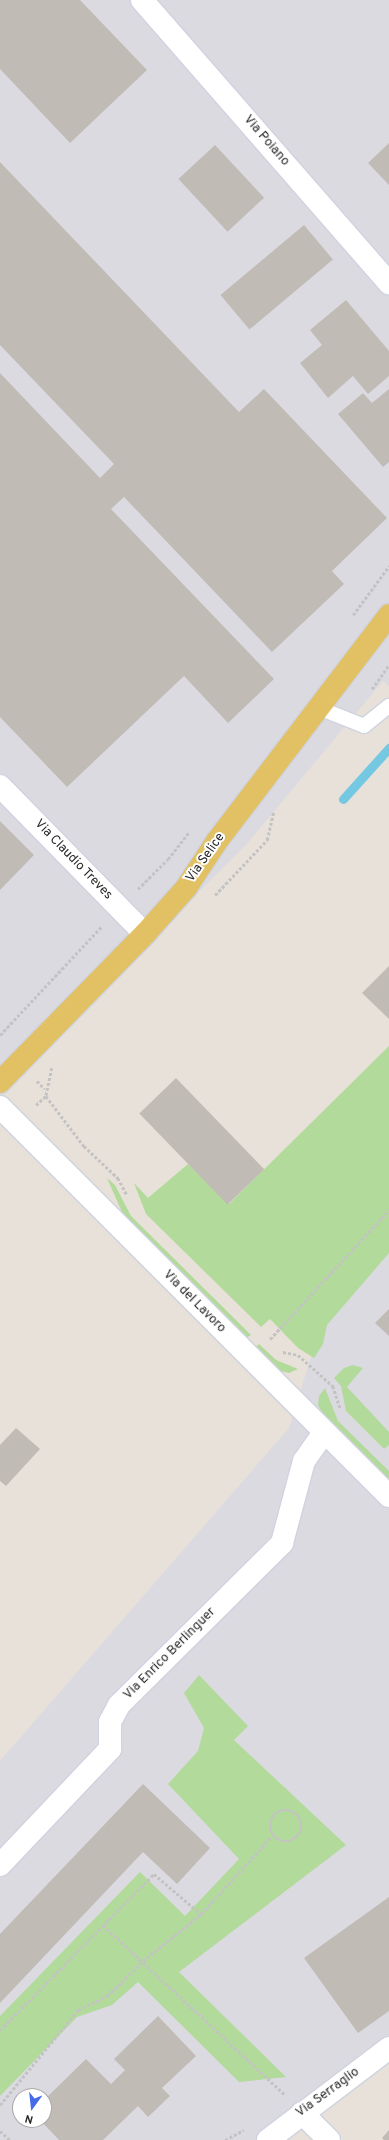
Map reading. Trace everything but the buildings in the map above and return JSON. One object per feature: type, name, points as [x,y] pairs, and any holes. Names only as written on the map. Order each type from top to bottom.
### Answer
[{"type":"main road","name":"Via Selice","points":[[0,1082],[145,934],[186,888],[217,841],[320,708],[389,615]]},
{"type":"street","name":"Via Poiano","points":[[142,0],[389,283]]},
{"type":"street","name":"Via Claudio Treves","points":[[0,786],[145,934]]},
{"type":"street","name":"Via del Lavoro","points":[[0,1107],[389,1496]]},
{"type":"street","name":"Via Enrico Berlinguer","points":[[0,1865],[110,1749],[110,1722],[119,1705],[282,1543],[304,1461],[324,1432]]},
{"type":"street","name":"Via Serraglio","points":[[268,2140],[389,2048]]},
{"type":"street","points":[[302,2113],[328,2140]]},
{"type":"lane","points":[[320,708],[364,726],[389,706]]},
{"type":"path","points":[[348,622],[389,566]]},
{"type":"path","points":[[0,1035],[119,908],[168,859],[192,828]]},
{"type":"path","points":[[45,1089],[46,1096]]},
{"type":"path","points":[[274,1346],[268,1341],[389,1210]]},
{"type":"path","points":[[280,1351],[298,1355],[333,1386],[341,1410]]},
{"type":"path","points":[[289,1809],[302,1818],[302,1832],[296,1840],[285,1844],[272,1836],[270,1822],[276,1812],[289,1809]]},
{"type":"path","points":[[0,2105],[78,2010],[107,1996],[143,1961],[201,1914],[272,1836]]},
{"type":"path","points":[[0,2030],[154,1874],[201,1914]]},
{"type":"path","points":[[103,1925],[143,1961],[302,2113]]},
{"type":"path","points":[[0,2131],[10,2140]]},
{"type":"shaded area","points":[[0,0],[389,0],[389,686],[383,681],[246,845],[0,1090]]},
{"type":"shaded area","points":[[389,1237],[389,2048],[276,2140],[0,2140],[0,1761],[289,1428],[321,1324]]},
{"type":"green space","points":[[389,1046],[389,1253],[327,1325],[323,1344],[314,1358],[298,1348],[270,1319],[261,1327],[146,1214],[134,1183],[148,1198],[188,1164],[229,1204]]},
{"type":"green space","points":[[107,1178],[115,1185],[131,1216],[251,1335],[246,1338],[125,1219]]},
{"type":"green space","points":[[259,1344],[276,1360],[298,1369],[289,1373],[277,1370],[254,1348]]},
{"type":"green space","points":[[353,1365],[363,1368],[347,1387],[389,1432],[389,1445],[384,1449],[346,1411],[341,1386],[334,1378],[344,1368]]},
{"type":"green space","points":[[325,1388],[338,1421],[389,1471],[389,1483],[325,1418],[318,1405],[319,1396]]},
{"type":"green space","points":[[199,1675],[248,1726],[234,1740],[346,1845],[179,1972],[286,2077],[239,2082],[138,1982],[112,2005],[77,2017],[0,2096],[0,2016],[140,1872],[185,1916],[239,1859],[168,1784],[198,1751],[204,1728],[184,1693]]},
{"type":"waterway","points":[[343,799],[389,748]]}]
